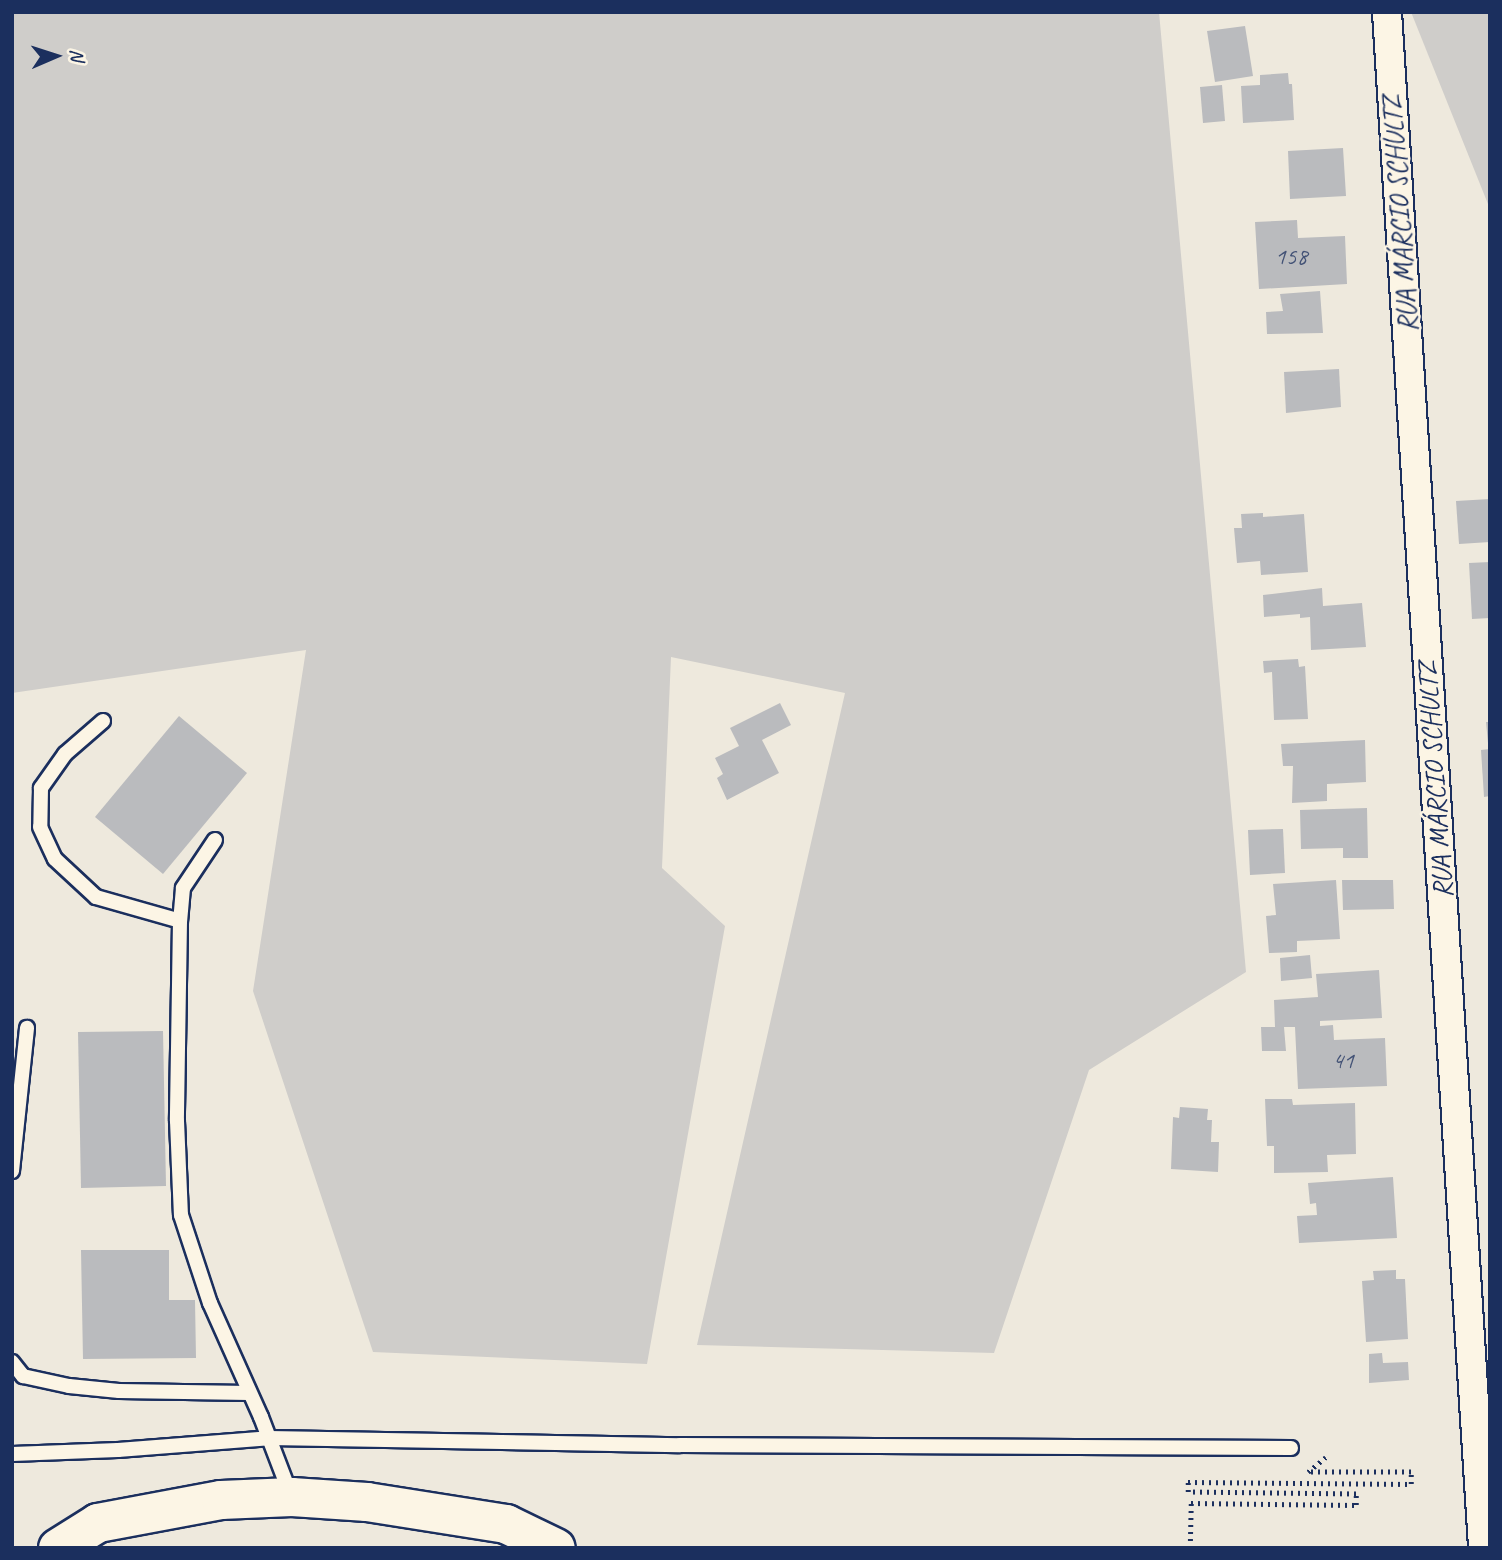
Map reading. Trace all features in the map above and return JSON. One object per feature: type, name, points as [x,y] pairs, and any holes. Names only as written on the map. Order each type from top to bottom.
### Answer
[{"type":"highway","points":[[58,1548],[99,1523],[221,1500],[292,1497],[366,1502],[506,1524],[556,1548]]},
{"type":"street","name":"RUA MÁRCIO SCHULTZ","points":[[1387,12],[1483,1548]]},
{"type":"lane","points":[[103,721],[65,754],[41,788],[40,827],[55,859],[96,897],[180,921]]},
{"type":"lane","points":[[215,840],[183,888],[180,921],[177,1121],[181,1215],[210,1303],[292,1497]]},
{"type":"lane","points":[[12,1171],[27,1028]]},
{"type":"lane","points":[[12,1362],[23,1376],[69,1386],[119,1391],[248,1393]]},
{"type":"lane","points":[[12,1454],[118,1450],[269,1438],[680,1445],[1291,1448]]},
{"type":"path","points":[[1190,1548],[1191,1503],[1356,1505],[1356,1494],[1188,1492],[1188,1482],[1411,1484],[1411,1472],[1308,1472],[1326,1457]]},
{"type":"shaded area","points":[[12,12],[1159,12],[1246,972],[1089,1070],[994,1353],[697,1345],[845,693],[671,657],[662,868],[725,926],[647,1364],[373,1352],[253,991],[306,650],[12,693]]},
{"type":"shaded area","points":[[1411,12],[1490,12],[1490,209]]},
{"type":"building","points":[[1245,26],[1253,76],[1215,82],[1207,31]]},
{"type":"building","points":[[1288,73],[1289,84],[1292,84],[1294,120],[1243,123],[1241,86],[1260,85],[1260,75]]},
{"type":"building","points":[[1222,85],[1225,121],[1203,123],[1200,87]]},
{"type":"building","points":[[1343,148],[1346,196],[1290,199],[1288,151]]},
{"type":"building","points":[[1297,220],[1298,238],[1345,236],[1347,284],[1259,289],[1255,222]]},
{"type":"building","points":[[1320,291],[1323,333],[1267,334],[1266,312],[1283,311],[1280,294]]},
{"type":"building","points":[[1339,369],[1341,407],[1286,413],[1284,372]]},
{"type":"building","points":[[1490,499],[1490,542],[1459,544],[1456,501]]},
{"type":"building","points":[[1263,513],[1263,517],[1304,514],[1308,572],[1261,575],[1260,561],[1237,563],[1234,528],[1242,528],[1241,514]]},
{"type":"building","points":[[1490,562],[1490,618],[1472,619],[1469,563]]},
{"type":"building","points":[[1322,588],[1323,606],[1362,603],[1366,647],[1311,650],[1310,617],[1300,618],[1300,614],[1264,617],[1263,595]]},
{"type":"building","points":[[1298,659],[1299,667],[1305,666],[1308,719],[1274,720],[1272,672],[1264,673],[1263,661]]},
{"type":"building","points":[[780,703],[791,725],[762,740],[779,773],[727,800],[717,778],[723,774],[715,758],[739,746],[730,728]]},
{"type":"building","points":[[179,716],[247,773],[163,874],[95,817]]},
{"type":"building","points":[[1486,722],[1490,722],[1490,743],[1488,743]]},
{"type":"building","points":[[1365,740],[1366,782],[1327,784],[1327,801],[1292,803],[1293,766],[1283,766],[1281,744]]},
{"type":"building","points":[[1490,749],[1490,796],[1484,797],[1481,750]]},
{"type":"building","points":[[1367,808],[1368,858],[1343,858],[1343,848],[1301,849],[1300,810]]},
{"type":"building","points":[[1283,829],[1285,873],[1250,875],[1248,830]]},
{"type":"building","points":[[1336,880],[1340,939],[1297,941],[1297,952],[1269,953],[1266,916],[1276,915],[1273,884]]},
{"type":"building","points":[[1342,880],[1393,880],[1394,909],[1343,910]]},
{"type":"building","points":[[1310,955],[1312,978],[1281,981],[1280,958]]},
{"type":"building","points":[[1379,970],[1382,1018],[1320,1021],[1320,1026],[1333,1025],[1334,1040],[1385,1038],[1387,1086],[1298,1089],[1295,1027],[1284,1027],[1286,1051],[1262,1051],[1261,1027],[1275,1027],[1274,1000],[1318,997],[1316,974]]},
{"type":"building","points":[[163,1031],[166,1186],[81,1188],[78,1032]]},
{"type":"building","points":[[1265,1099],[1292,1099],[1293,1105],[1355,1103],[1356,1154],[1327,1155],[1328,1172],[1274,1173],[1274,1146],[1267,1146]]},
{"type":"building","points":[[1180,1107],[1208,1109],[1207,1120],[1212,1120],[1211,1142],[1219,1142],[1218,1172],[1171,1169],[1173,1117],[1179,1118]]},
{"type":"building","points":[[1393,1177],[1397,1238],[1299,1243],[1297,1216],[1317,1215],[1316,1203],[1310,1204],[1308,1183]]},
{"type":"building","points":[[81,1250],[169,1250],[169,1300],[195,1300],[196,1358],[83,1359]]},
{"type":"building","points":[[1396,1270],[1396,1279],[1405,1279],[1408,1339],[1366,1342],[1362,1281],[1374,1280],[1373,1271]]},
{"type":"building","points":[[1382,1353],[1383,1363],[1408,1362],[1409,1380],[1369,1383],[1369,1354]]}]
